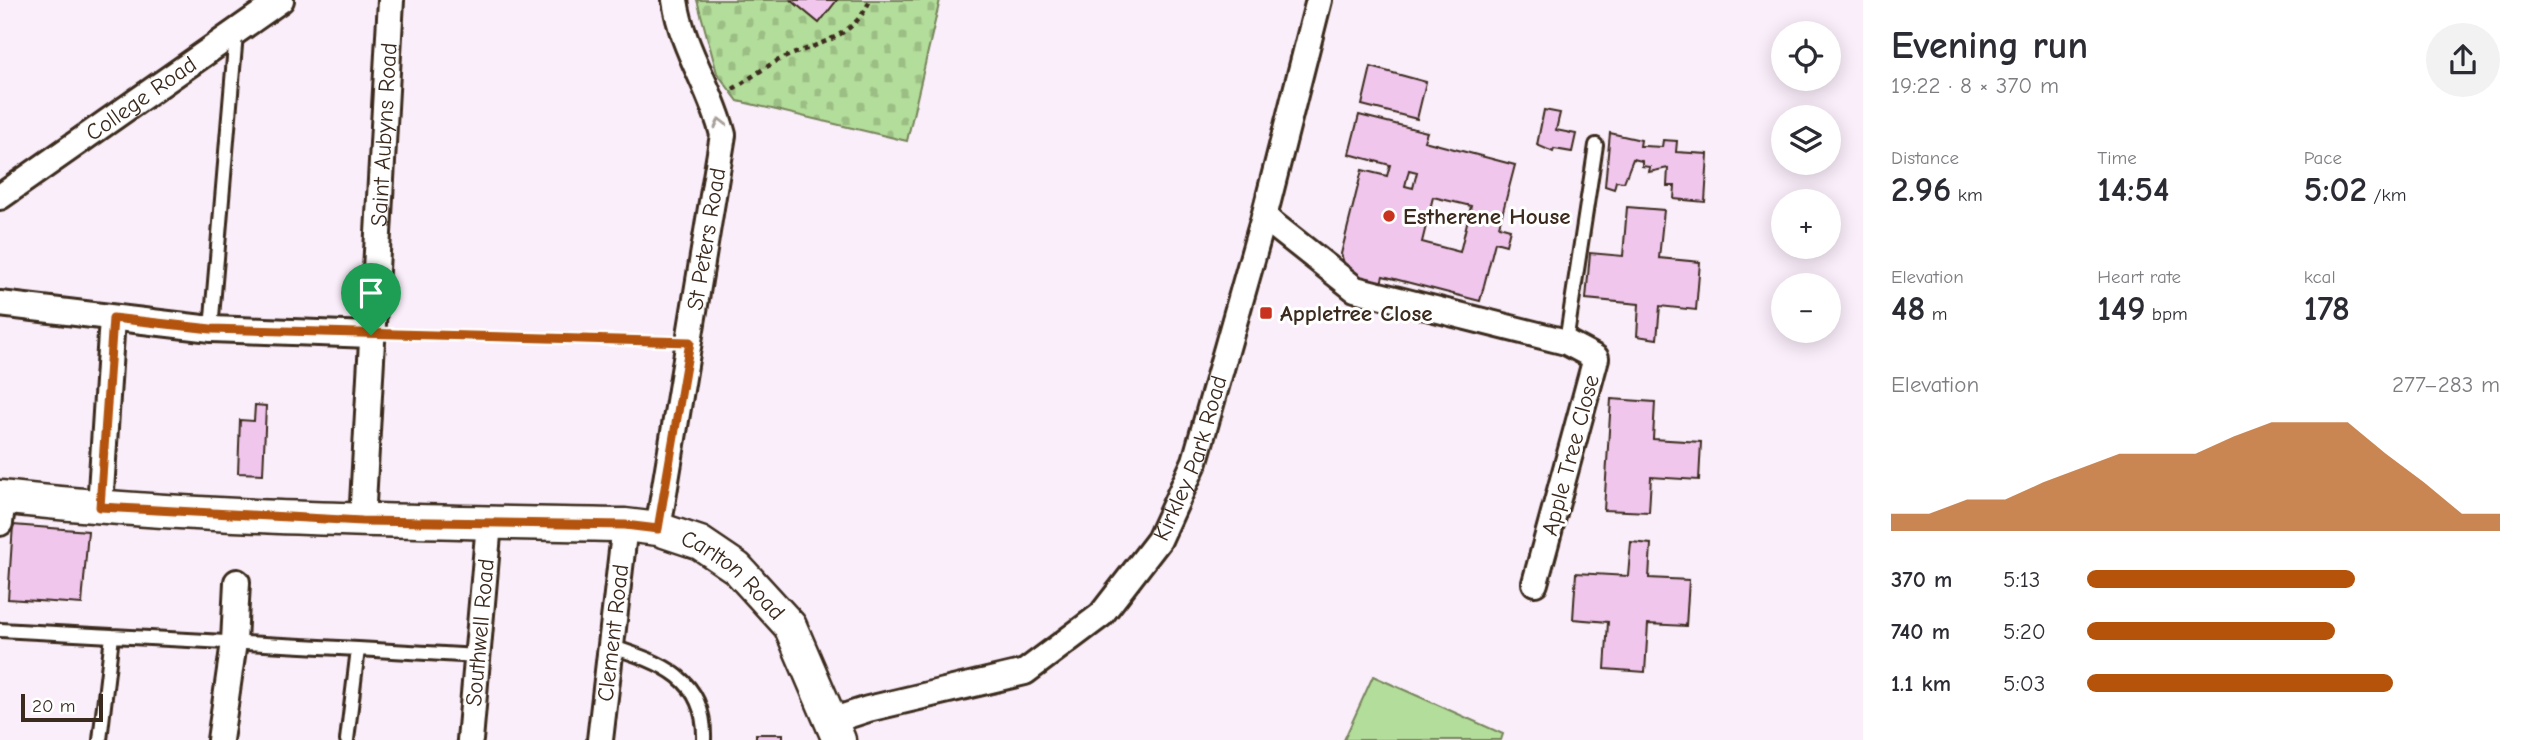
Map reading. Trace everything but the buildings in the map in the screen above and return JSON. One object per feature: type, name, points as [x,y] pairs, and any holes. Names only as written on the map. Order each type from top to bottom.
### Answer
[{"type":"street","name":"College Road","points":[[0,197],[281,0]]},
{"type":"street","name":"Saint Aubyns Road","points":[[362,521],[391,0]]},
{"type":"street","name":"St Peters Road","points":[[658,529],[723,135],[715,101],[698,74],[679,29],[675,0]]},
{"type":"street","name":"Kirkley Park Road","points":[[835,731],[868,709],[1024,672],[1101,615],[1159,540],[1195,461],[1265,217],[1319,0]]},
{"type":"street","name":"Apple Tree Close","points":[[1265,217],[1355,289],[1566,342],[1596,358],[1535,583]]},
{"type":"street","points":[[0,304],[211,329],[371,335]]},
{"type":"street","points":[[100,507],[113,318]]},
{"type":"street","name":"Carlton Road","points":[[1,506],[100,507],[362,521],[625,525],[658,529],[700,543],[737,568],[790,626],[835,731]]},
{"type":"street","name":"Southwell Road","points":[[470,740],[489,523]]},
{"type":"street","name":"Clement Road","points":[[600,740],[625,525]]},
{"type":"street","points":[[220,740],[234,642],[237,582]]},
{"type":"lane","points":[[211,329],[236,34]]},
{"type":"lane","points":[[1566,342],[1596,145]]},
{"type":"lane","points":[[0,630],[478,656]]},
{"type":"lane","points":[[100,740],[112,636]]},
{"type":"lane","points":[[610,646],[661,663],[694,691],[705,724],[704,740]]},
{"type":"lane","points":[[347,740],[358,649]]},
{"type":"path","points":[[715,101],[777,61],[846,33],[863,16],[870,0]]},
{"type":"path","points":[[371,335],[690,342]]},
{"type":"green space","points":[[697,0],[940,0],[907,141],[738,101],[717,73]]},
{"type":"green space","points":[[1373,676],[1503,734],[1501,740],[1344,740]]},
{"type":"place","name":"Estherene House","points":[[1389,216]]},
{"type":"place","name":"Appletree Close","points":[[1266,313]]},
{"type":"route","points":[[113,318],[211,329],[371,335],[690,342],[658,529],[625,525],[362,521],[100,507],[113,318]]}]
